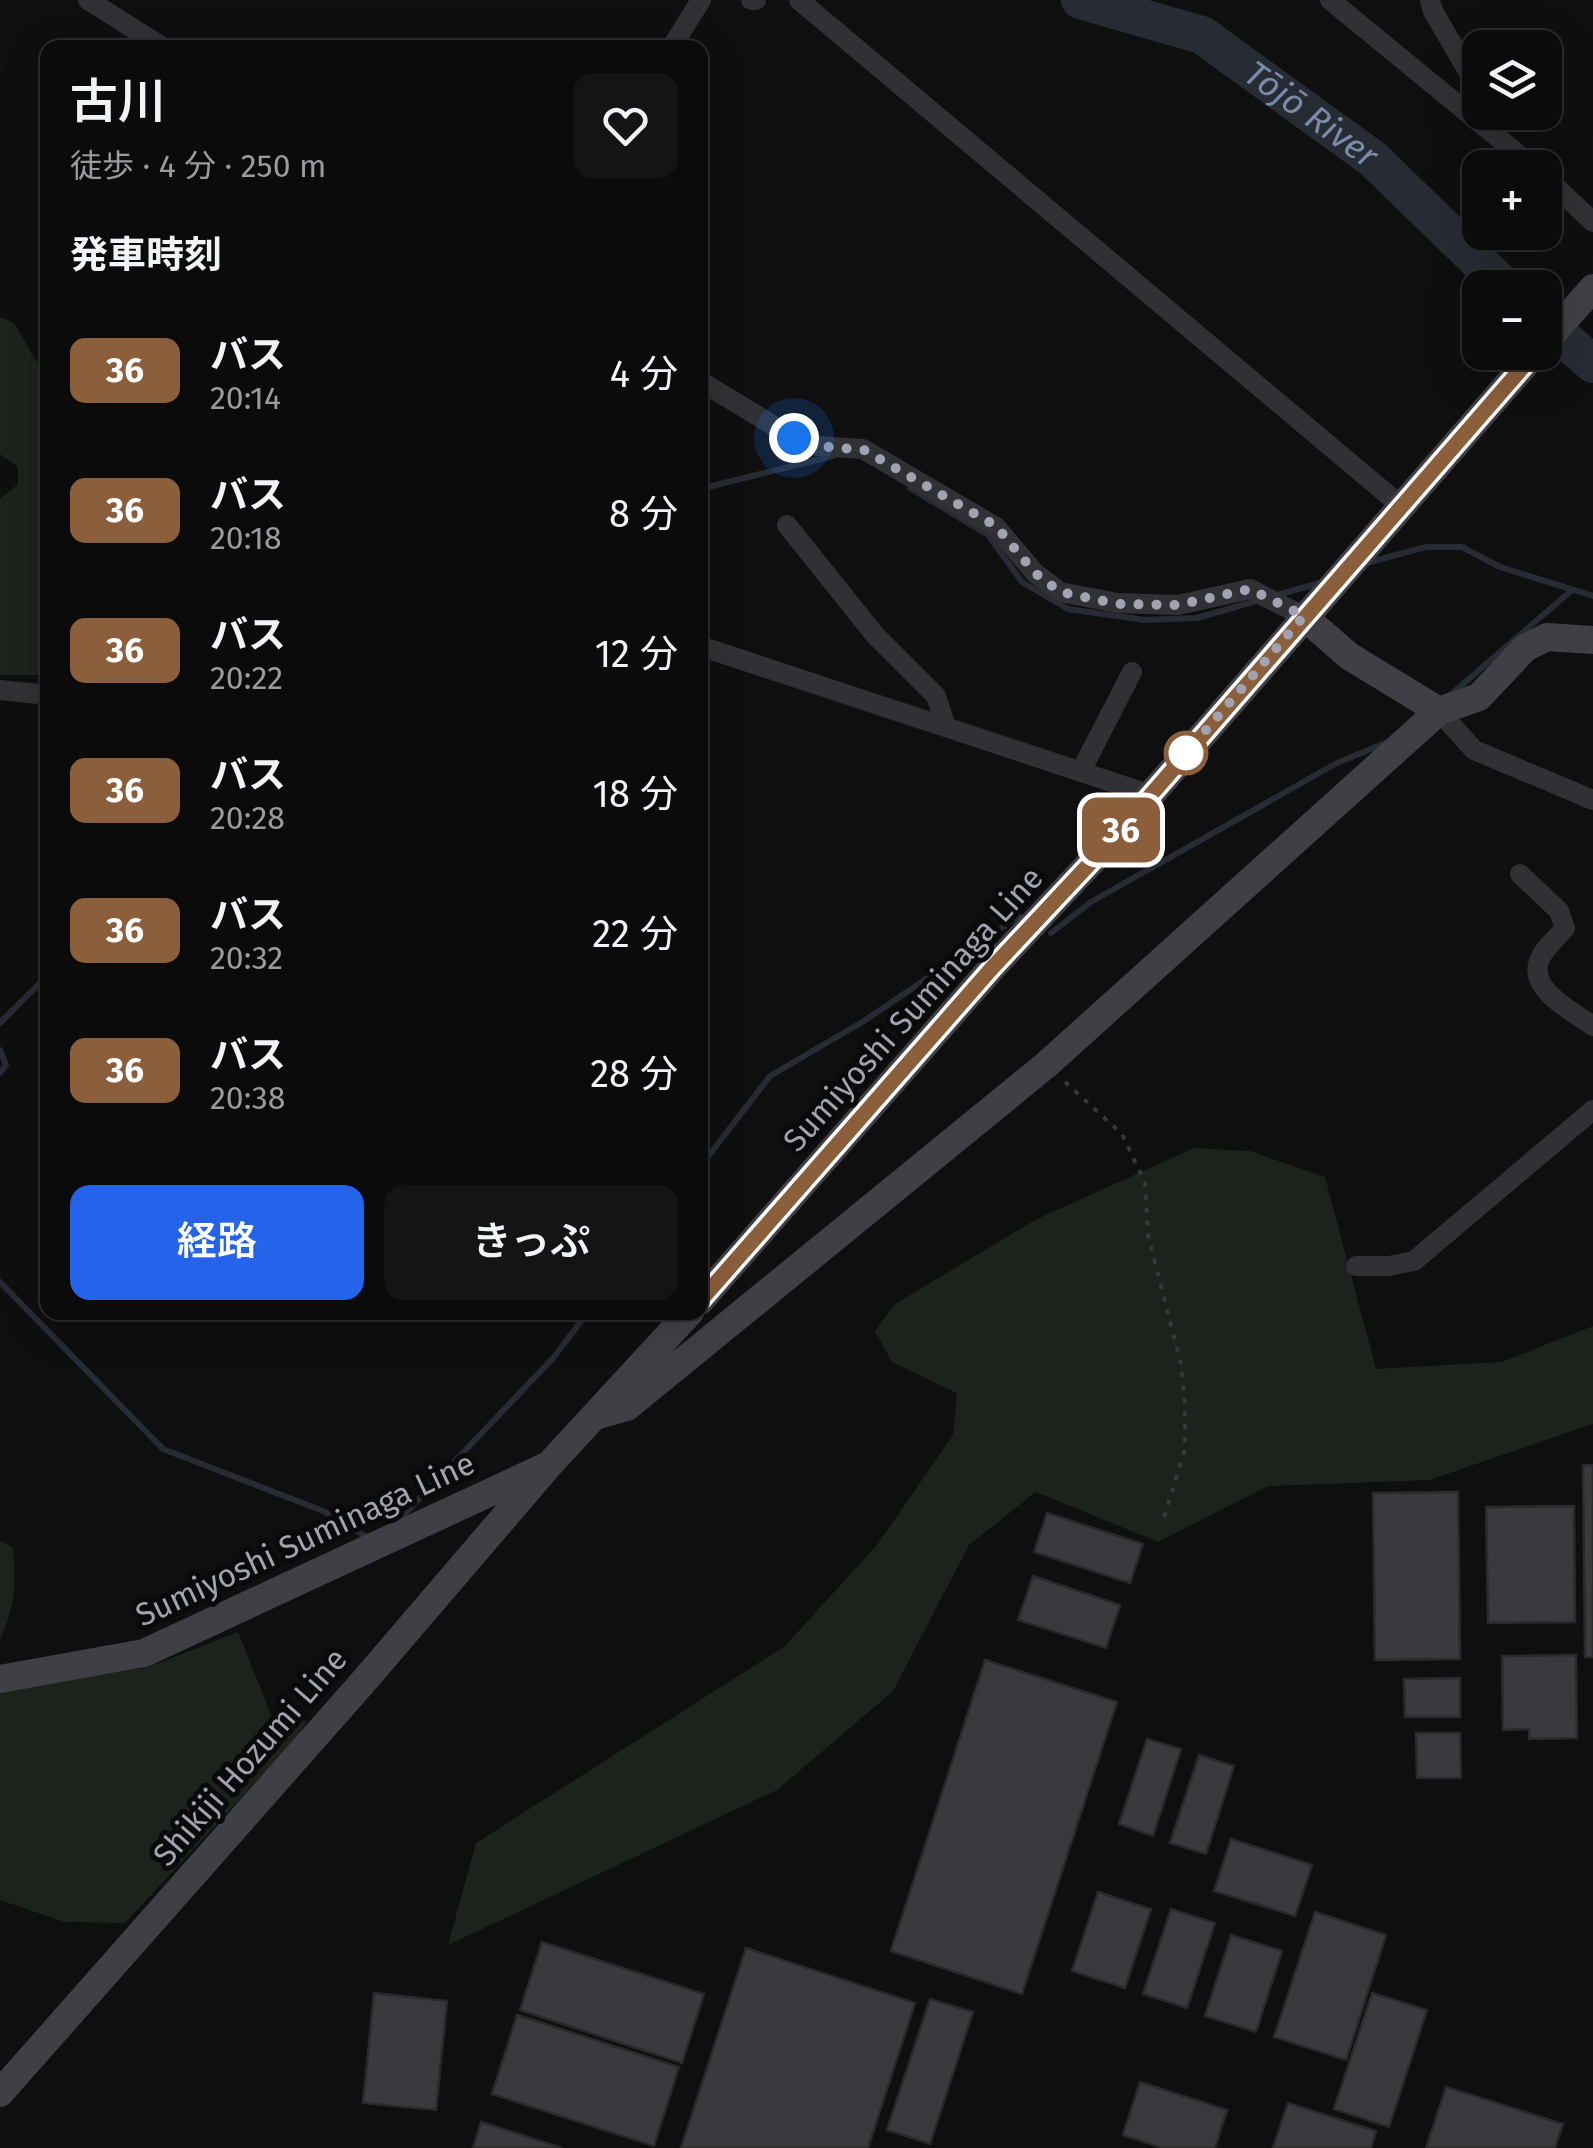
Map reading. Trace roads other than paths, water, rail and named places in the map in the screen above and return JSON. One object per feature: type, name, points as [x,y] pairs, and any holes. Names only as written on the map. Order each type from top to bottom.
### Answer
[{"type":"main road","points":[[1562,323],[1593,288]]},
{"type":"main road","points":[[1439,711],[1349,656],[1304,616],[1520,370]]},
{"type":"main road","name":"Sumiyoshi Suminaga Line","points":[[708,1292],[992,968],[1151,795],[1304,616]]},
{"type":"main road","points":[[598,1415],[627,1407],[1046,1064],[1439,711],[1479,697],[1526,648],[1548,637],[1593,640]]},
{"type":"main road","name":"Sumiyoshi Suminaga Line","points":[[0,1679],[144,1653],[549,1465],[683,1320]]},
{"type":"main road","name":"Shikiji Hozumi Line","points":[[0,2093],[401,1639],[549,1465]]},
{"type":"street","points":[[88,0],[151,40]]},
{"type":"street","points":[[676,40],[701,0]]},
{"type":"street","points":[[799,0],[1400,505]]},
{"type":"street","points":[[1330,0],[1516,150]]},
{"type":"street","points":[[1430,0],[1462,61]]},
{"type":"street","points":[[1502,130],[1510,144]]},
{"type":"street","points":[[1562,193],[1593,222]]},
{"type":"street","points":[[708,386],[794,438],[818,446],[864,450],[996,526],[1035,573],[1060,592],[1118,604],[1178,605],[1250,589],[1304,616]]},
{"type":"street","points":[[788,525],[875,634],[936,696],[946,727]]},
{"type":"street","points":[[708,649],[1151,795]]},
{"type":"street","points":[[1081,772],[1132,672]]},
{"type":"street","points":[[0,690],[40,694]]},
{"type":"street","points":[[1439,711],[1474,750],[1593,800]]},
{"type":"street","points":[[1520,874],[1559,910],[1565,928],[1539,958],[1536,974],[1542,987],[1593,1026]]},
{"type":"street","points":[[1356,1266],[1414,1261],[1593,1110]]},
{"type":"waterway","name":"Tōjō River","points":[[1080,0],[1202,35],[1373,159],[1487,270]]},
{"type":"waterway","name":"Tōjō River","points":[[1562,337],[1593,364]]},
{"type":"waterway","points":[[708,487],[833,456]]},
{"type":"waterway","points":[[910,488],[988,535],[1022,582],[1068,609],[1145,620],[1197,618],[1260,600]]},
{"type":"waterway","points":[[1366,563],[1426,547],[1462,547],[1500,567],[1593,596]]},
{"type":"waterway","points":[[1277,595],[1323,582]]},
{"type":"waterway","points":[[1449,696],[1572,590]]},
{"type":"waterway","points":[[1051,933],[1091,902],[1337,763],[1388,742]]},
{"type":"waterway","points":[[708,1157],[770,1076],[864,1021],[1019,916]]},
{"type":"waterway","points":[[0,1023],[40,983]]},
{"type":"waterway","points":[[0,1050],[6,1065],[0,1073]]},
{"type":"waterway","points":[[0,1282],[163,1449],[323,1511],[370,1539]]},
{"type":"waterway","points":[[397,1522],[554,1357],[582,1320]]}]
